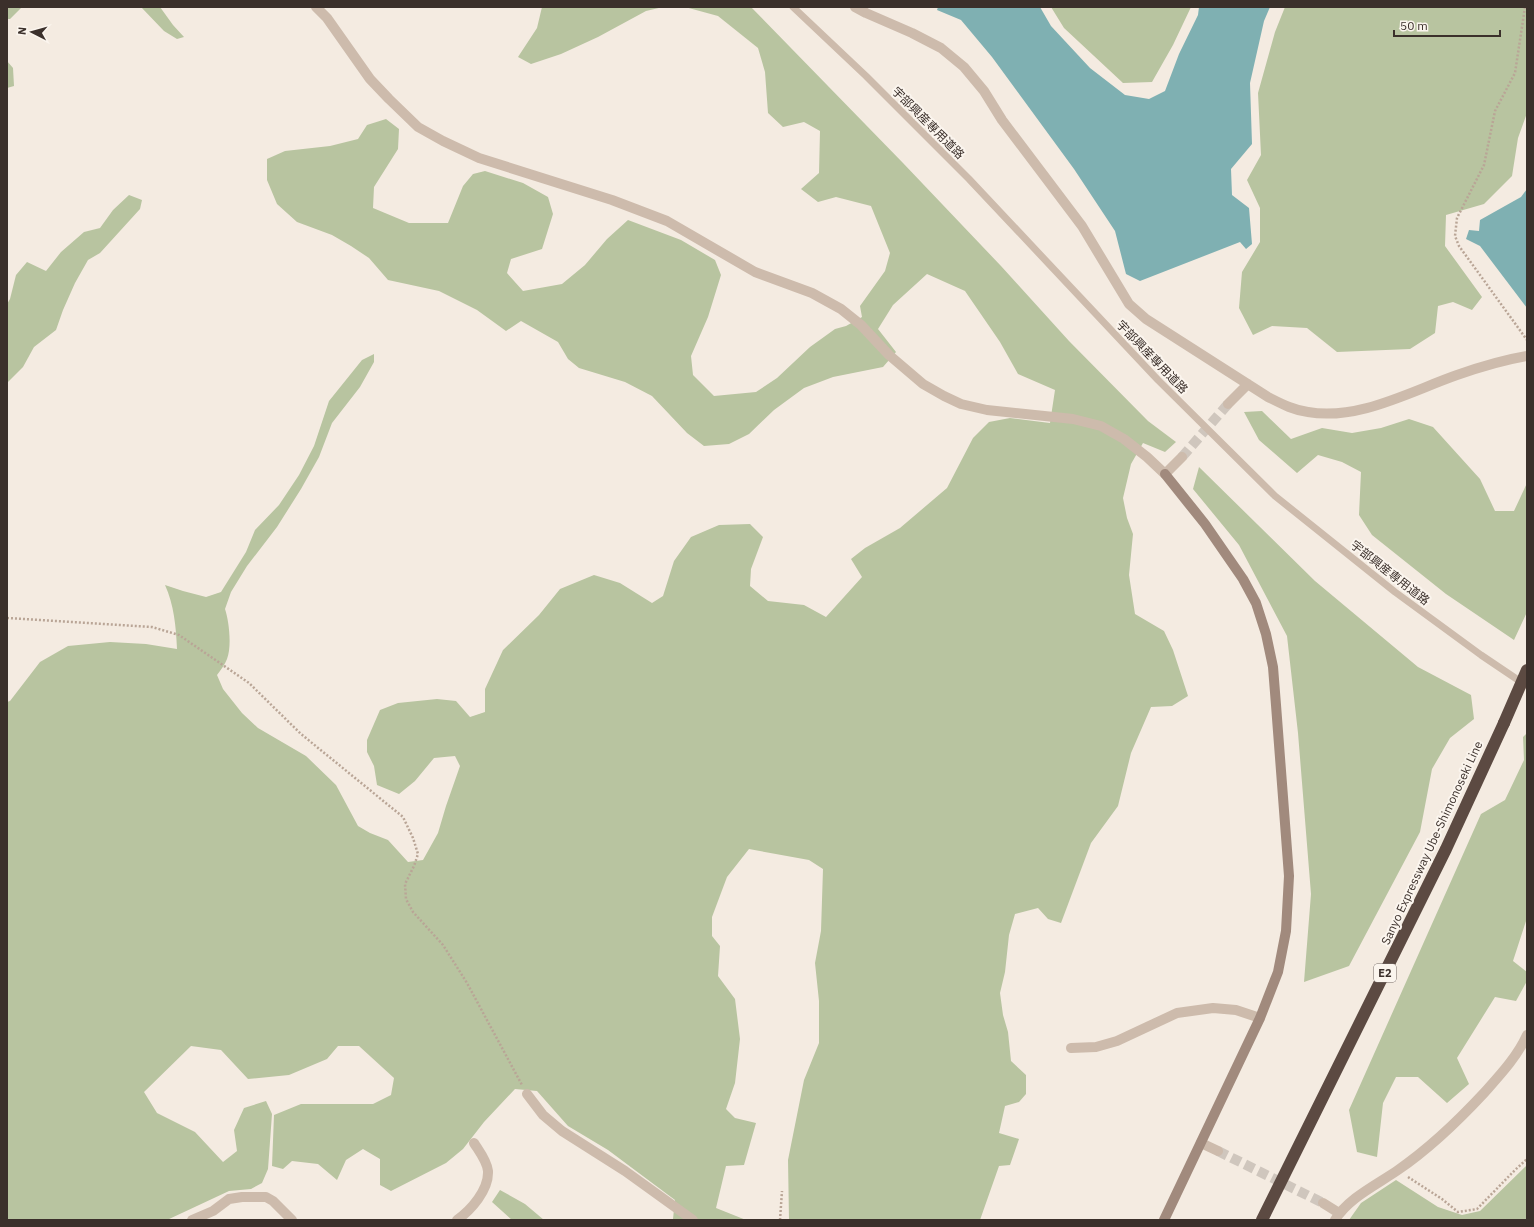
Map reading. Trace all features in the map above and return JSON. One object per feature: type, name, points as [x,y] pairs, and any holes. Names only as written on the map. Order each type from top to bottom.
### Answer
[{"type":"highway","name":"Sanyo Expressway Ube-Shimonoseki Line","points":[[1262,1220],[1446,849],[1527,670]]},
{"type":"street","points":[[316,7],[327,18],[370,79],[418,127],[443,141],[478,158],[612,200],[667,221],[755,272],[812,293],[842,309],[861,325],[889,355],[922,384],[949,399],[961,404],[986,410],[1073,419],[1101,426],[1124,440],[1147,457],[1165,474],[1205,524],[1244,579],[1256,603],[1266,634],[1273,667],[1289,876],[1286,931],[1278,972],[1260,1018],[1164,1220]]},
{"type":"street","points":[[854,7],[936,45],[964,67],[984,91],[1002,120],[1082,226],[1128,304],[1146,319],[1268,397],[1289,408],[1309,412],[1330,413],[1359,410],[1384,403],[1501,360],[1527,356]]},
{"type":"street","points":[[1228,404],[1248,384]]},
{"type":"street","points":[[1165,474],[1182,457]]},
{"type":"street","points":[[1071,1048],[1096,1047],[1117,1041],[1177,1013],[1213,1008],[1236,1010],[1260,1018]]},
{"type":"street","points":[[1323,1203],[1337,1216],[1377,1183],[1398,1170],[1435,1142],[1466,1112],[1508,1067],[1527,1035]]},
{"type":"street","points":[[527,1094],[543,1115],[562,1131],[625,1171],[693,1220]]},
{"type":"street","points":[[457,1220],[467,1213],[478,1199],[487,1183],[488,1170],[483,1156],[474,1143]]},
{"type":"street","points":[[1201,1143],[1218,1151]]},
{"type":"street","points":[[192,1220],[213,1211],[229,1199],[242,1197],[266,1197],[273,1201],[292,1220]]},
{"type":"lane","name":"宇部興産専用道路","points":[[793,7],[866,76],[969,179],[1158,380],[1275,496],[1395,592],[1481,655],[1527,686]]},
{"type":"path","points":[[1525,7],[1515,74],[1495,111],[1484,165],[1457,218],[1455,236],[1459,246],[1527,340]]},
{"type":"path","points":[[7,618],[152,627],[179,635],[249,683],[301,734],[403,817],[413,838],[418,854],[405,884],[406,899],[413,912],[443,945],[468,983],[527,1094]]},
{"type":"path","points":[[1398,1170],[1458,1212],[1477,1209],[1527,1159]]},
{"type":"path","points":[[780,1220],[782,1191]]},
{"type":"green space","points":[[7,7],[22,7],[10,19],[7,19]]},
{"type":"green space","points":[[141,7],[160,7],[184,37],[177,39],[164,31]]},
{"type":"green space","points":[[542,7],[663,7],[646,11],[598,37],[561,54],[531,64],[518,57],[537,28]]},
{"type":"green space","points":[[685,7],[751,7],[903,163],[1001,266],[1069,341],[1148,421],[1176,442],[1165,452],[1143,443],[1131,464],[1123,498],[1127,518],[1133,534],[1129,575],[1135,614],[1164,631],[1173,650],[1188,696],[1172,706],[1151,707],[1131,753],[1118,806],[1091,843],[1061,923],[1048,919],[1038,908],[1015,914],[1009,935],[1005,972],[1000,993],[1003,1015],[1008,1032],[1011,1061],[1026,1075],[1026,1094],[1019,1102],[1005,1106],[999,1133],[1019,1139],[1010,1165],[999,1166],[980,1220],[789,1220],[788,1160],[804,1080],[819,1043],[819,1001],[815,963],[821,931],[823,869],[809,860],[749,849],[727,877],[712,917],[712,936],[720,946],[718,976],[735,999],[740,1039],[735,1083],[726,1109],[735,1118],[756,1123],[744,1165],[726,1166],[716,1208],[746,1220],[671,1220],[673,1219],[675,1200],[608,1150],[568,1126],[537,1091],[515,1089],[484,1122],[463,1149],[446,1163],[391,1191],[380,1185],[380,1159],[363,1149],[346,1160],[337,1180],[318,1164],[292,1161],[283,1169],[272,1166],[274,1115],[301,1104],[373,1104],[391,1095],[394,1078],[359,1046],[338,1046],[327,1059],[289,1075],[248,1079],[221,1050],[191,1046],[144,1092],[157,1113],[195,1132],[223,1162],[237,1151],[234,1130],[244,1108],[266,1101],[272,1114],[268,1169],[262,1183],[251,1189],[229,1191],[167,1220],[7,1220],[7,702],[10,701],[40,662],[68,646],[110,642],[146,644],[177,649],[171,600],[165,585],[206,597],[221,592],[246,552],[255,530],[279,505],[299,475],[314,446],[329,401],[362,360],[374,354],[374,362],[360,387],[332,423],[319,457],[301,489],[277,527],[247,566],[231,592],[225,609],[228,620],[229,654],[217,675],[223,689],[242,713],[258,728],[306,756],[336,785],[358,826],[370,833],[388,840],[408,862],[423,860],[438,833],[460,766],[455,756],[434,758],[415,781],[399,794],[377,785],[374,766],[367,752],[367,740],[380,710],[398,703],[437,699],[456,701],[470,717],[485,712],[485,689],[503,650],[539,615],[560,589],[594,575],[620,583],[652,603],[663,596],[674,561],[691,537],[719,525],[750,524],[763,537],[751,569],[750,586],[768,601],[804,605],[826,617],[862,577],[851,559],[865,548],[900,528],[947,488],[973,438],[989,422],[1010,418],[1050,423],[1055,390],[1018,374],[1000,342],[965,291],[927,274],[893,305],[878,329],[896,352],[883,367],[833,377],[804,388],[774,410],[749,434],[729,444],[704,446],[687,433],[652,396],[625,382],[579,368],[568,359],[558,342],[521,321],[506,331],[477,310],[439,291],[388,280],[369,258],[332,235],[297,222],[277,204],[267,180],[267,159],[285,151],[330,146],[358,139],[367,125],[386,119],[399,129],[398,149],[374,187],[373,208],[409,223],[448,223],[463,186],[473,174],[485,171],[523,183],[548,197],[553,214],[542,249],[511,259],[507,273],[523,291],[562,284],[585,265],[607,239],[628,220],[681,240],[715,260],[721,275],[708,317],[691,356],[693,375],[714,396],[756,392],[777,378],[810,347],[835,329],[846,326],[862,317],[860,306],[885,271],[890,253],[871,206],[836,197],[818,202],[801,189],[819,173],[820,131],[804,122],[783,127],[768,113],[765,72],[758,48],[718,16]]},
{"type":"green space","points":[[1051,7],[1191,7],[1173,45],[1152,82],[1123,83],[1064,28]]},
{"type":"green space","points":[[1285,7],[1527,7],[1527,113],[1518,138],[1512,176],[1484,204],[1446,215],[1445,246],[1482,297],[1472,310],[1453,302],[1438,306],[1435,333],[1410,349],[1337,352],[1307,328],[1272,326],[1253,335],[1239,308],[1242,272],[1260,242],[1260,208],[1247,180],[1261,155],[1258,93],[1275,32]]},
{"type":"green space","points":[[7,61],[13,68],[14,86],[7,88]]},
{"type":"green space","points":[[129,195],[142,200],[140,209],[100,253],[88,260],[75,283],[56,330],[34,347],[23,367],[7,383],[7,304],[10,299],[16,275],[27,262],[46,271],[61,252],[84,232],[100,228],[113,210]]},
{"type":"green space","points":[[1262,411],[1291,439],[1322,428],[1352,433],[1381,428],[1409,419],[1433,427],[1480,479],[1495,511],[1514,511],[1527,483],[1527,612],[1514,640],[1446,594],[1372,535],[1359,515],[1361,472],[1342,462],[1318,455],[1297,473],[1259,440],[1244,412]]},
{"type":"green space","points":[[1199,467],[1315,581],[1418,667],[1471,695],[1474,719],[1450,738],[1432,769],[1420,832],[1349,966],[1304,982],[1311,894],[1298,733],[1287,636],[1239,545],[1193,489]]},
{"type":"green space","points":[[1527,733],[1527,918],[1513,961],[1527,972],[1527,981],[1516,1001],[1495,997],[1457,1058],[1469,1084],[1447,1103],[1418,1077],[1396,1077],[1383,1103],[1377,1157],[1357,1152],[1349,1110],[1481,814],[1505,800],[1524,760],[1523,737]]},
{"type":"green space","points":[[1527,1165],[1527,1220],[1349,1220],[1361,1203],[1396,1180],[1438,1207],[1462,1215],[1480,1211]]},
{"type":"green space","points":[[500,1190],[525,1204],[544,1220],[512,1220],[492,1202]]},
{"type":"water","points":[[938,7],[1040,7],[1051,26],[1090,68],[1125,95],[1149,99],[1165,91],[1179,54],[1198,15],[1199,7],[1270,7],[1264,21],[1250,83],[1252,144],[1231,169],[1232,195],[1249,208],[1252,244],[1246,249],[1240,242],[1140,281],[1126,274],[1115,231],[1074,169],[992,57],[961,20],[937,10]]},
{"type":"water","points":[[1527,189],[1527,308],[1480,246],[1466,239],[1469,230],[1479,231],[1480,220],[1521,197]]},
{"type":"tunnel","points":[[1182,457],[1228,404]]},
{"type":"tunnel","points":[[1218,1151],[1323,1203]]}]
